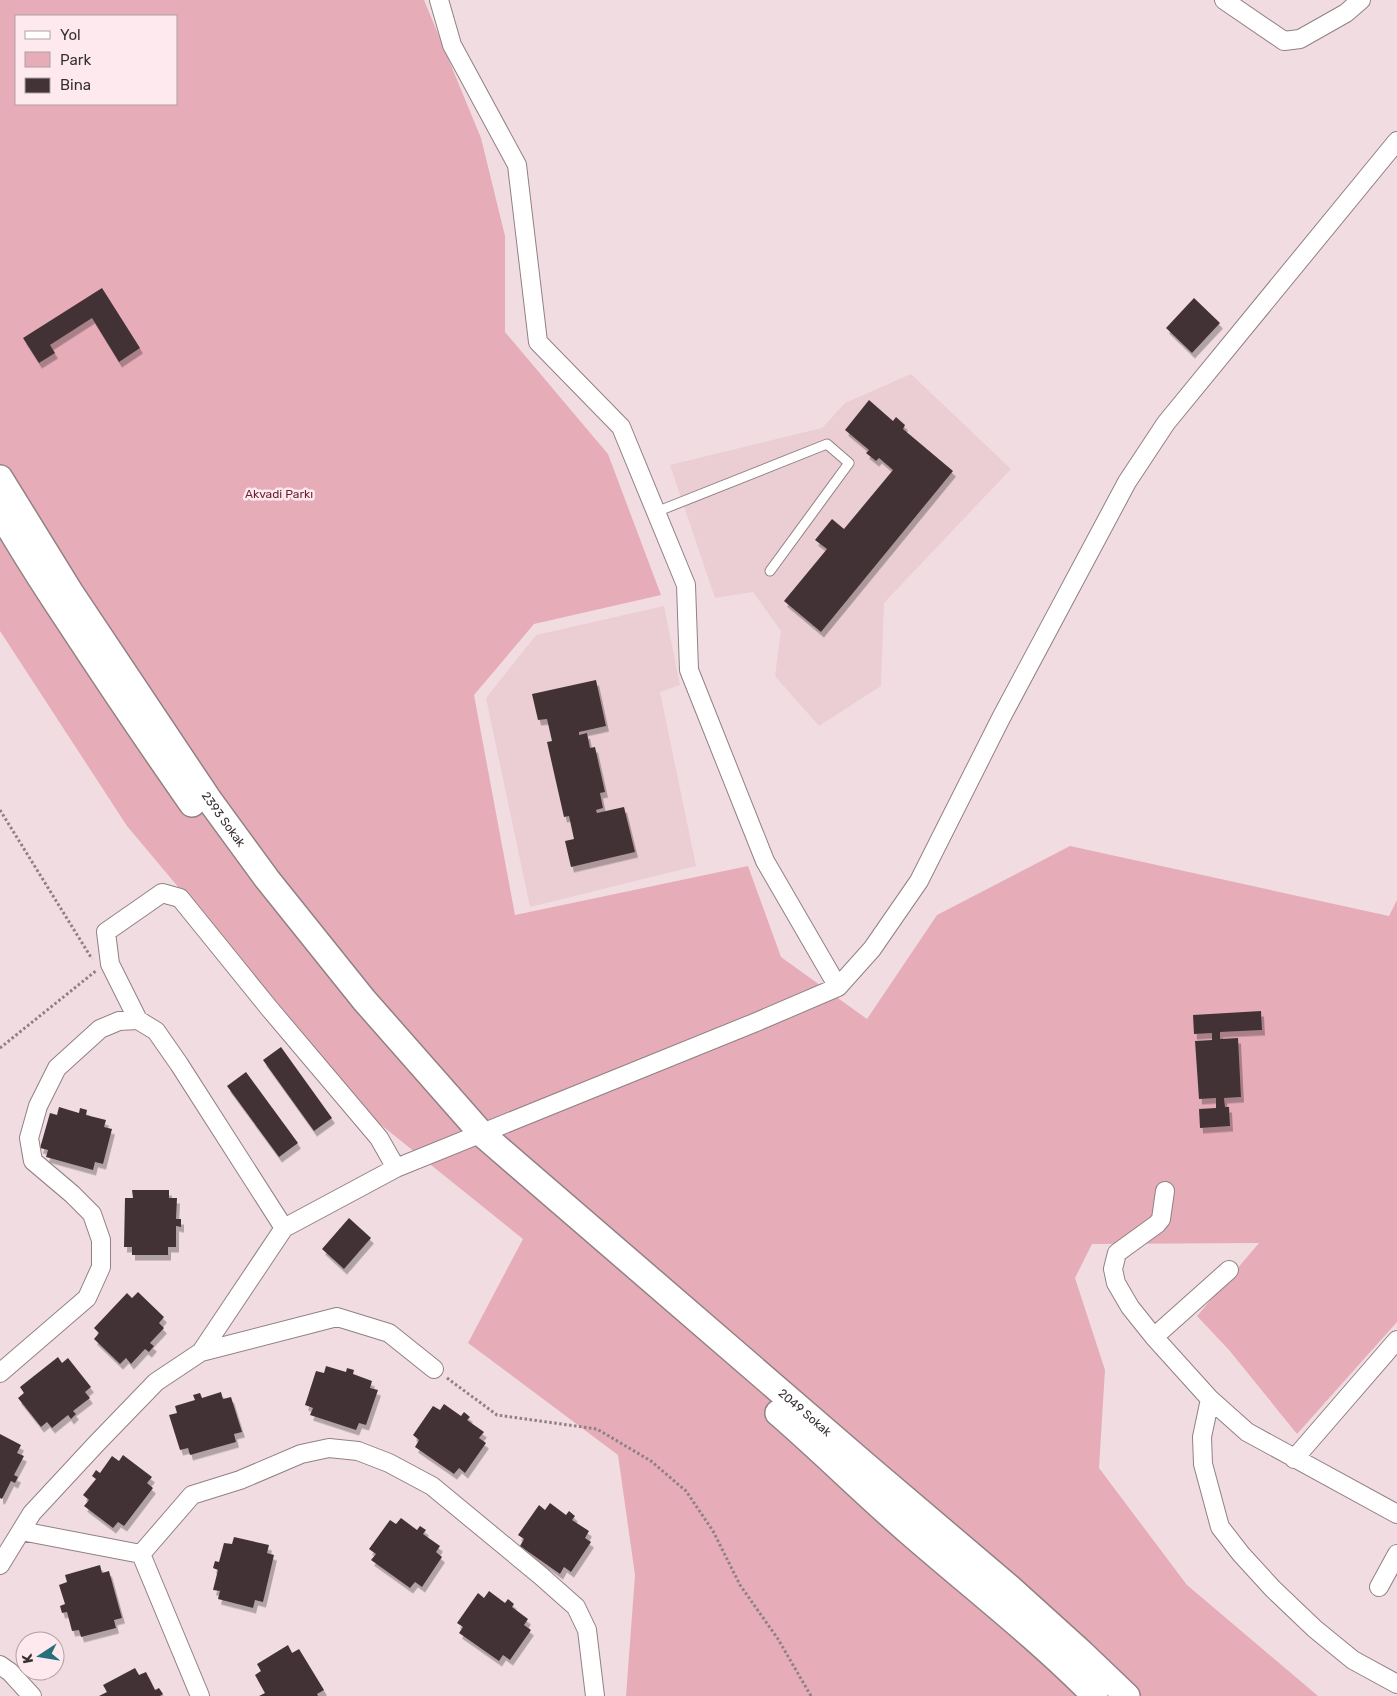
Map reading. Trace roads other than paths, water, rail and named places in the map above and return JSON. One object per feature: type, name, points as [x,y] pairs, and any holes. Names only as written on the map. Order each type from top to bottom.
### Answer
[{"type":"main road","name":"2393 Sokak","points":[[0,478],[76,601],[210,801],[316,943],[474,1137]]},
{"type":"main road","name":"2393 Sokak","points":[[0,512],[17,543],[106,679],[215,837],[326,975],[474,1137]]},
{"type":"main road","name":"2049 Sokak","points":[[474,1137],[911,1534],[993,1602],[1066,1667],[1095,1696]]},
{"type":"main road","name":"2049 Sokak","points":[[474,1137],[1009,1586],[1127,1696]]},
{"type":"street","points":[[439,0],[452,45],[517,165],[538,342],[621,427],[686,585],[689,670],[765,860],[838,987]]},
{"type":"street","points":[[1224,0],[1284,41],[1300,39],[1346,13],[1361,0]]},
{"type":"street","points":[[201,1352],[284,1228],[396,1168],[838,987],[872,949],[919,881],[1006,710],[1126,482],[1166,423],[1397,141]]},
{"type":"street","points":[[284,1228],[156,1031],[138,1020],[110,964],[106,932],[162,893],[180,898],[269,1008],[379,1138],[396,1168]]},
{"type":"street","points":[[0,1373],[87,1298],[101,1266],[101,1240],[92,1214],[72,1194],[32,1161],[29,1138],[38,1106],[57,1068],[100,1029],[119,1022],[138,1020]]},
{"type":"street","points":[[1165,1191],[1161,1219],[1157,1224],[1116,1253],[1113,1269],[1116,1283],[1126,1299],[1154,1337],[1210,1399],[1248,1432],[1397,1514]]},
{"type":"street","points":[[1154,1337],[1229,1270]]},
{"type":"street","points":[[0,1565],[32,1513],[97,1443],[156,1382],[201,1352],[337,1317],[389,1334],[434,1369]]},
{"type":"street","points":[[1294,1459],[1397,1340]]},
{"type":"street","points":[[1210,1399],[1202,1437],[1203,1464],[1220,1527],[1272,1589],[1315,1629],[1353,1660],[1397,1684]]},
{"type":"street","points":[[141,1554],[192,1495],[240,1480],[301,1454],[329,1448],[358,1451],[389,1463],[432,1486],[576,1607],[586,1630],[595,1696]]},
{"type":"street","points":[[21,1531],[141,1554]]},
{"type":"street","points":[[141,1554],[200,1696]]},
{"type":"street","points":[[1379,1587],[1397,1554]]},
{"type":"street","points":[[0,1665],[10,1672],[32,1696]]},
{"type":"lane","points":[[656,512],[827,444],[849,463],[770,571]]},
{"type":"park label","name":"Akvadi Parkı","points":[[279,494]]}]
